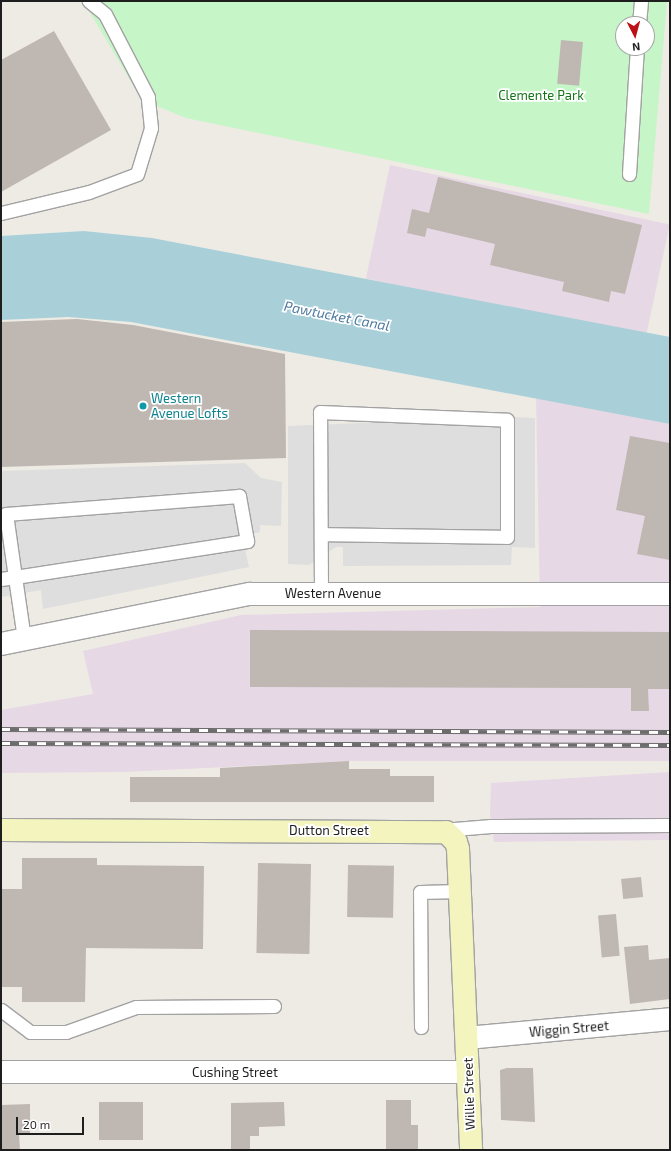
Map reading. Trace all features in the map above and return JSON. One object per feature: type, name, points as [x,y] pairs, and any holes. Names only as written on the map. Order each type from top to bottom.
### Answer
[{"type":"street","name":"Western Avenue","points":[[1,644],[250,594],[670,594]]},
{"type":"street","name":"Dutton Street","points":[[1,830],[439,830]]},
{"type":"street","points":[[439,830],[446,832],[456,842],[460,891],[467,1038]]},
{"type":"street","name":"Wiggin Street","points":[[467,1038],[670,1019]]},
{"type":"street","name":"Willie Street","points":[[467,1038],[471,1150]]},
{"type":"street","name":"Cushing Street","points":[[1,1072],[468,1072]]},
{"type":"lane","points":[[1,213],[89,192],[137,174],[151,128],[148,97],[105,14],[88,1]]},
{"type":"lane","points":[[639,16],[640,1]]},
{"type":"lane","points":[[629,174],[636,56]]},
{"type":"lane","points":[[321,534],[507,537],[507,420],[320,412],[321,593]]},
{"type":"lane","points":[[1,579],[15,577],[247,541],[240,496],[3,514],[15,577],[24,639]]},
{"type":"lane","points":[[439,830],[492,826],[670,825]]},
{"type":"lane","points":[[421,1027],[420,892],[460,891]]},
{"type":"lane","points":[[1,1010],[30,1032],[66,1032],[136,1008],[274,1006]]},
{"type":"shaded area","points":[[390,165],[670,224],[646,338],[366,278]]},
{"type":"shaded area","points":[[536,397],[670,424],[670,761],[349,761],[125,772],[1,773],[1,710],[93,694],[83,651],[241,615],[540,607]]},
{"type":"shaded area","points":[[512,417],[535,418],[535,548],[512,547],[511,565],[343,566],[343,547],[336,547],[309,565],[288,564],[288,426]]},
{"type":"shaded area","points":[[245,463],[261,478],[282,482],[281,526],[260,525],[260,532],[250,535],[244,545],[249,567],[43,609],[41,590],[1,597],[1,471]]},
{"type":"shaded area","points":[[670,772],[670,840],[494,842],[490,814],[491,783]]},
{"type":"green space","name":"Clemente Park","points":[[83,1],[667,1],[649,214],[186,118],[142,100]]},
{"type":"water","name":"Pawtucket Canal","points":[[84,231],[152,238],[670,337],[670,424],[131,322],[68,317],[1,320],[1,236]]},
{"type":"building","points":[[54,31],[111,130],[1,192],[1,60]]},
{"type":"building","points":[[561,40],[583,42],[579,86],[557,84]]},
{"type":"building","points":[[438,177],[642,225],[625,294],[611,291],[609,302],[562,291],[564,282],[490,265],[495,244],[427,228],[425,237],[407,233],[412,209],[429,213]]},
{"type":"building","name":"Western Avenue Lofts","points":[[77,319],[133,325],[285,354],[286,458],[1,467],[1,322]]},
{"type":"building","points":[[630,436],[670,443],[670,560],[637,554],[645,516],[616,510]]},
{"type":"building","points":[[250,630],[670,632],[670,689],[648,689],[649,711],[631,711],[631,688],[250,687]]},
{"type":"building","points":[[349,761],[349,769],[390,769],[390,776],[434,776],[434,802],[130,802],[130,777],[220,777],[220,768]]},
{"type":"building","points":[[22,858],[97,858],[97,865],[204,866],[203,949],[86,948],[85,1002],[22,1002],[22,987],[1,987],[1,889],[22,889]]},
{"type":"building","points":[[258,863],[311,864],[309,954],[256,953]]},
{"type":"building","points":[[348,865],[394,866],[393,918],[347,917]]},
{"type":"building","points":[[641,877],[643,897],[623,899],[621,879]]},
{"type":"building","points":[[616,914],[620,956],[602,957],[598,916]]},
{"type":"building","points":[[648,945],[649,960],[670,958],[670,999],[630,1004],[624,947]]},
{"type":"building","points":[[507,1068],[533,1068],[535,1122],[501,1120],[500,1070]]},
{"type":"building","points":[[386,1100],[411,1100],[411,1125],[418,1125],[418,1150],[386,1150]]},
{"type":"building","points":[[99,1102],[143,1102],[143,1140],[99,1140]]},
{"type":"building","points":[[284,1102],[285,1126],[259,1127],[259,1136],[250,1136],[250,1150],[231,1150],[231,1103]]},
{"type":"building","points":[[30,1104],[30,1134],[19,1134],[20,1150],[1,1150],[1,1105]]},
{"type":"railway","points":[[1,729],[670,732]]},
{"type":"railway","points":[[1,743],[670,745]]},
{"type":"place","name":"Western Avenue Lofts","points":[[143,406]]}]
